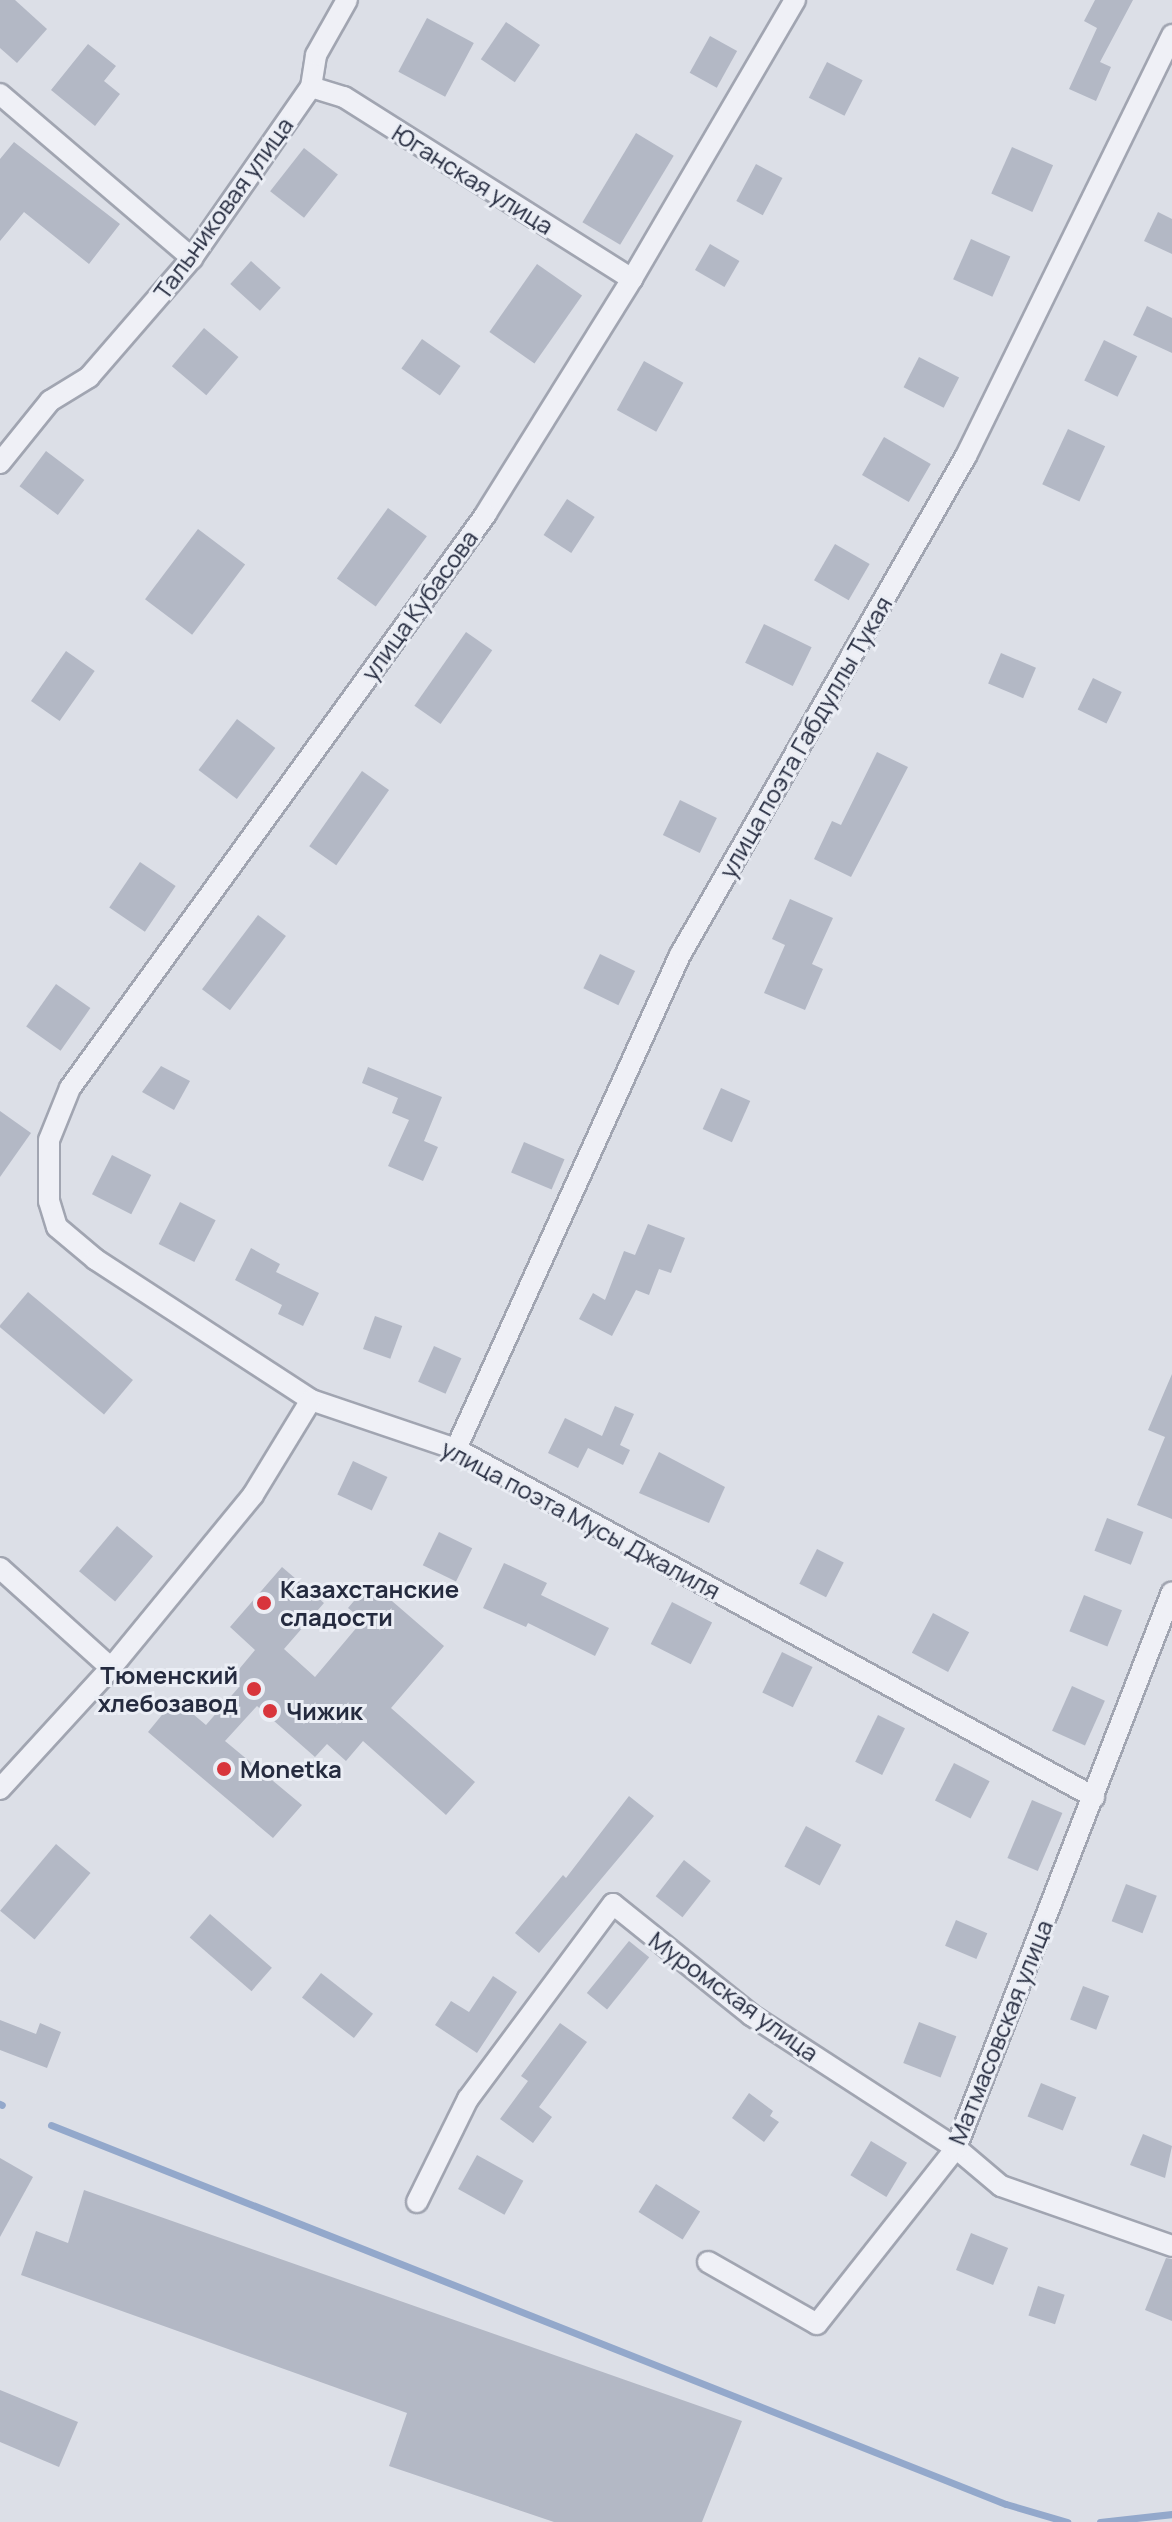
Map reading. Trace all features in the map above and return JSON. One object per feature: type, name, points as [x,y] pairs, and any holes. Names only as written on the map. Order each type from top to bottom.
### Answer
[{"type":"street","name":"Тальниковая улица","points":[[0,463],[50,401],[89,377],[192,258],[311,87],[316,55],[347,0]]},
{"type":"street","name":"улица Кубасова","points":[[49,1201],[49,1140],[70,1088],[486,514],[632,279],[795,0]]},
{"type":"street","name":"улица поэта Габдуллы Тукая","points":[[456,1449],[680,955],[966,456],[1172,35]]},
{"type":"street","name":"Юганская улица","points":[[311,87],[344,97],[632,279]]},
{"type":"street","points":[[0,94],[192,258]]},
{"type":"street","name":"улица поэта Мусы Джалиля","points":[[49,1201],[57,1227],[95,1259],[311,1400],[456,1449],[1094,1797]]},
{"type":"street","points":[[0,1789],[111,1668],[253,1495],[311,1400]]},
{"type":"street","points":[[0,1568],[111,1668]]},
{"type":"street","name":"Матмасовская улица","points":[[708,2262],[817,2324],[956,2148],[1172,1592]]},
{"type":"street","name":"Муромская улица","points":[[417,2202],[468,2099],[613,1904],[751,2015],[956,2148],[1001,2186],[1172,2246]]},
{"type":"building","points":[[0,0],[15,0],[47,29],[17,63],[0,48]]},
{"type":"building","points":[[1095,0],[1133,0],[1100,62],[1111,67],[1096,101],[1069,89],[1097,28],[1084,21]]},
{"type":"building","points":[[427,18],[474,43],[445,97],[398,72]]},
{"type":"building","points":[[506,22],[540,45],[515,82],[481,59]]},
{"type":"building","points":[[710,36],[737,51],[717,88],[690,73]]},
{"type":"building","points":[[88,44],[116,66],[104,81],[120,94],[95,126],[51,90]]},
{"type":"building","points":[[827,62],[863,80],[844,116],[809,98]]},
{"type":"building","points":[[636,133],[674,156],[620,245],[582,222]]},
{"type":"building","points":[[14,142],[120,224],[89,264],[24,212],[0,241],[0,159]]},
{"type":"building","points":[[1012,147],[1053,165],[1032,212],[991,194]]},
{"type":"building","points":[[304,148],[338,174],[304,218],[270,191]]},
{"type":"building","points":[[756,164],[782,178],[763,215],[736,201]]},
{"type":"building","points":[[1158,212],[1172,219],[1172,254],[1144,241]]},
{"type":"building","points":[[971,239],[1010,256],[992,297],[953,279]]},
{"type":"building","points":[[710,244],[739,261],[724,287],[695,270]]},
{"type":"building","points":[[251,261],[281,288],[260,311],[230,284]]},
{"type":"building","points":[[537,264],[582,296],[534,364],[489,332]]},
{"type":"building","points":[[1147,306],[1172,318],[1172,353],[1133,335]]},
{"type":"building","points":[[204,328],[238,357],[206,395],[172,366]]},
{"type":"building","points":[[422,339],[461,366],[440,395],[401,368]]},
{"type":"building","points":[[1104,340],[1137,356],[1118,397],[1084,380]]},
{"type":"building","points":[[919,357],[959,377],[944,408],[904,387]]},
{"type":"building","points":[[644,361],[683,383],[656,432],[617,410]]},
{"type":"building","points":[[1068,429],[1105,446],[1079,502],[1042,484]]},
{"type":"building","points":[[884,437],[931,464],[909,502],[862,475]]},
{"type":"building","points":[[46,451],[84,480],[58,515],[20,486]]},
{"type":"building","points":[[567,499],[595,517],[571,553],[544,535]]},
{"type":"building","points":[[388,508],[427,536],[376,607],[337,578]]},
{"type":"building","points":[[198,529],[245,565],[192,635],[145,599]]},
{"type":"building","points":[[835,544],[870,564],[849,600],[814,580]]},
{"type":"building","points":[[764,624],[812,647],[793,686],[745,663]]},
{"type":"building","points":[[466,632],[492,650],[441,724],[414,706]]},
{"type":"building","points":[[66,651],[95,671],[60,721],[31,701]]},
{"type":"building","points":[[1001,653],[1036,668],[1023,698],[988,683]]},
{"type":"building","points":[[1093,678],[1122,692],[1106,723],[1078,709]]},
{"type":"building","points":[[237,719],[275,748],[237,799],[198,770]]},
{"type":"building","points":[[877,752],[908,767],[851,877],[814,859],[832,821],[841,825]]},
{"type":"building","points":[[362,771],[389,790],[336,865],[309,846]]},
{"type":"building","points":[[680,800],[717,818],[700,853],[663,835]]},
{"type":"building","points":[[140,862],[176,886],[145,932],[109,908]]},
{"type":"building","points":[[790,899],[833,918],[812,964],[823,969],[805,1010],[764,993],[785,945],[772,939]]},
{"type":"building","points":[[258,915],[286,936],[230,1010],[202,989]]},
{"type":"building","points":[[600,954],[635,971],[618,1005],[583,988]]},
{"type":"building","points":[[56,984],[90,1008],[61,1051],[26,1027]]},
{"type":"building","points":[[161,1066],[190,1081],[174,1110],[142,1092]]},
{"type":"building","points":[[368,1067],[442,1097],[424,1141],[438,1147],[423,1181],[388,1166],[409,1120],[392,1113],[398,1098],[362,1083]]},
{"type":"building","points":[[721,1088],[750,1101],[732,1142],[703,1129]]},
{"type":"building","points":[[0,1111],[31,1133],[0,1177]]},
{"type":"building","points":[[524,1142],[565,1159],[552,1190],[511,1172]]},
{"type":"building","points":[[112,1155],[151,1175],[131,1214],[92,1194]]},
{"type":"building","points":[[180,1202],[216,1220],[194,1262],[159,1244]]},
{"type":"building","points":[[648,1224],[685,1238],[671,1273],[659,1269],[649,1295],[636,1290],[612,1336],[579,1319],[593,1293],[605,1300],[624,1251],[635,1255]]},
{"type":"building","points":[[251,1248],[280,1264],[276,1272],[319,1293],[303,1326],[278,1314],[282,1305],[235,1280]]},
{"type":"building","points":[[28,1292],[133,1380],[104,1415],[0,1327]]},
{"type":"building","points":[[375,1316],[402,1326],[390,1359],[363,1349]]},
{"type":"building","points":[[434,1346],[461,1358],[446,1394],[418,1382]]},
{"type":"building","points":[[1172,1374],[1172,1519],[1137,1505],[1165,1437],[1148,1430]]},
{"type":"building","points":[[615,1406],[634,1414],[620,1445],[630,1450],[623,1465],[588,1448],[578,1468],[548,1453],[565,1418],[602,1436]]},
{"type":"building","points":[[659,1452],[725,1487],[709,1523],[639,1493]]},
{"type":"building","points":[[353,1461],[387,1477],[372,1511],[337,1495]]},
{"type":"building","points":[[1107,1518],[1143,1532],[1131,1565],[1094,1551]]},
{"type":"building","points":[[117,1526],[153,1556],[115,1601],[79,1571]]},
{"type":"building","points":[[439,1532],[472,1548],[456,1581],[423,1565]]},
{"type":"building","points":[[817,1549],[844,1563],[826,1597],[799,1584]]},
{"type":"building","points":[[504,1563],[547,1583],[541,1595],[609,1628],[595,1656],[528,1623],[526,1627],[483,1608]]},
{"type":"building","points":[[282,1567],[324,1603],[284,1649],[315,1677],[363,1620],[348,1608],[370,1582],[444,1646],[391,1708],[475,1782],[446,1815],[363,1741],[346,1761],[327,1744],[315,1757],[257,1706],[225,1741],[302,1805],[273,1838],[148,1732],[175,1699],[206,1725],[239,1687],[230,1680],[255,1650],[230,1627]]},
{"type":"building","points":[[1084,1595],[1122,1610],[1107,1647],[1069,1631]]},
{"type":"building","points":[[672,1602],[712,1622],[691,1664],[651,1644]]},
{"type":"building","points":[[933,1613],[969,1632],[948,1672],[912,1653]]},
{"type":"building","points":[[782,1652],[813,1667],[793,1707],[762,1692]]},
{"type":"building","points":[[1072,1686],[1105,1701],[1085,1745],[1052,1731]]},
{"type":"building","points":[[878,1715],[905,1728],[882,1775],[855,1762]]},
{"type":"building","points":[[954,1763],[990,1781],[971,1819],[935,1800]]},
{"type":"building","points":[[629,1796],[654,1816],[539,1953],[515,1933],[563,1875],[566,1878]]},
{"type":"building","points":[[1032,1800],[1062,1813],[1038,1871],[1007,1858]]},
{"type":"building","points":[[806,1826],[841,1845],[820,1885],[784,1867]]},
{"type":"building","points":[[56,1844],[90,1873],[35,1940],[0,1911]]},
{"type":"building","points":[[684,1860],[711,1881],[682,1917],[656,1896]]},
{"type":"building","points":[[1126,1884],[1157,1896],[1142,1933],[1112,1921]]},
{"type":"building","points":[[210,1914],[272,1968],[252,1991],[190,1937]]},
{"type":"building","points":[[956,1920],[987,1933],[976,1959],[945,1946]]},
{"type":"building","points":[[629,1941],[649,1957],[607,2009],[587,1993]]},
{"type":"building","points":[[321,1973],[373,2014],[354,2038],[302,1997]]},
{"type":"building","points":[[493,1976],[517,1992],[477,2053],[435,2025],[451,2001],[469,2012]]},
{"type":"building","points":[[1083,1986],[1109,1996],[1096,2030],[1070,2020]]},
{"type":"building","points":[[0,2020],[36,2034],[40,2023],[61,2032],[47,2068],[0,2050]]},
{"type":"building","points":[[919,2022],[956,2036],[941,2077],[903,2063]]},
{"type":"building","points":[[560,2023],[587,2042],[539,2107],[552,2117],[533,2143],[500,2119],[528,2081],[521,2076]]},
{"type":"building","points":[[1041,2083],[1076,2097],[1063,2131],[1028,2116]]},
{"type":"building","points":[[749,2093],[773,2111],[770,2116],[779,2122],[764,2142],[732,2118]]},
{"type":"building","points":[[1143,2134],[1172,2146],[1165,2178],[1130,2165]]},
{"type":"building","points":[[871,2141],[907,2163],[886,2197],[850,2175]]},
{"type":"building","points":[[477,2155],[523,2181],[504,2215],[458,2189]]},
{"type":"building","points":[[0,2158],[33,2177],[0,2237]]},
{"type":"building","points":[[656,2184],[700,2212],[683,2240],[639,2212]]},
{"type":"building","points":[[84,2190],[742,2421],[702,2522],[554,2522],[389,2466],[407,2413],[21,2275],[36,2231],[68,2243]]},
{"type":"building","points":[[971,2233],[1008,2248],[993,2285],[956,2270]]},
{"type":"building","points":[[1166,2258],[1172,2259],[1172,2321],[1145,2310]]},
{"type":"building","points":[[1038,2286],[1065,2295],[1055,2324],[1028,2315]]},
{"type":"building","points":[[0,2390],[78,2422],[59,2467],[0,2442]]},
{"type":"waterway","points":[[51,2125],[1006,2504],[1067,2522]]},
{"type":"waterway","points":[[1100,2522],[1172,2514]]},
{"type":"place","name":"Казахстанские сладости","points":[[264,1603]]},
{"type":"place","name":"Тюменский хлебозавод","points":[[254,1689]]},
{"type":"place","name":"Чижик","points":[[270,1711]]},
{"type":"place","name":"Monetka","points":[[224,1769]]}]
